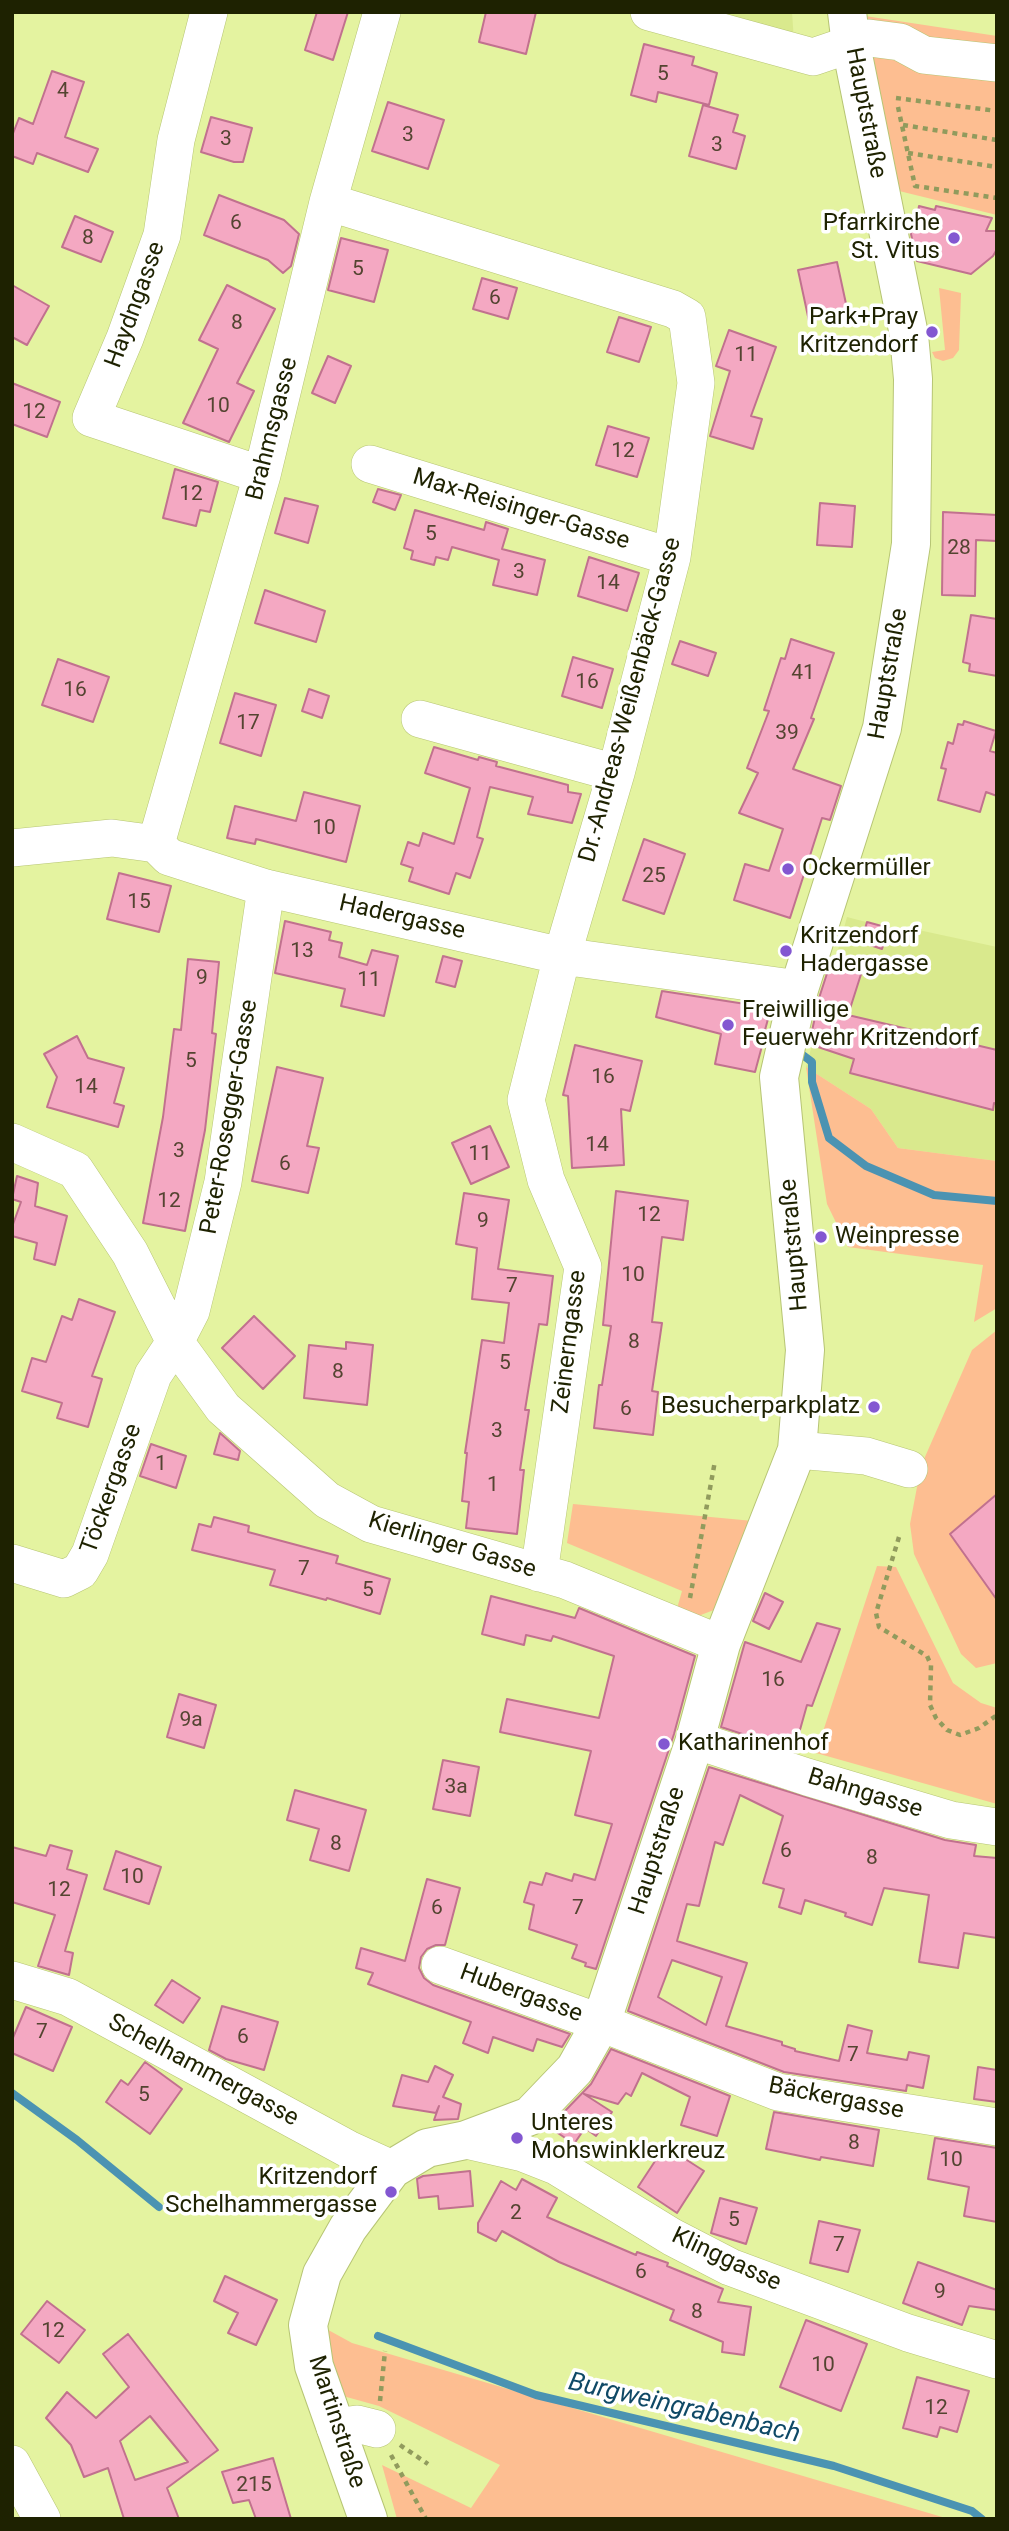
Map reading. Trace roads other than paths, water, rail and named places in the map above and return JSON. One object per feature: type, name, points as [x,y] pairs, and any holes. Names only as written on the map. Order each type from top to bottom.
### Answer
[{"type":"main road","name":"Hauptstraße","points":[[308,2325],[323,2274],[348,2228],[391,2169],[427,2148],[466,2140],[530,2116],[575,2069],[601,2023],[695,1740],[704,1637],[797,1450],[805,1350],[779,1077],[799,989],[882,728],[911,544],[913,379],[909,335],[849,29]]},
{"type":"main road","name":"Martinstraße","points":[[308,2325],[314,2366],[368,2519]]},
{"type":"street","name":"Haydngasse","points":[[209,12],[176,140],[162,236],[125,338],[91,418],[262,475]]},
{"type":"street","name":"Brahmsgasse","points":[[156,844],[262,475],[328,202],[382,12]]},
{"type":"street","points":[[649,12],[813,57],[849,29],[869,38],[901,42],[924,55],[997,64]]},
{"type":"street","name":"Dr.-Andreas-Weißenbäck-Gasse","points":[[328,202],[673,309],[687,317],[695,383],[672,556],[616,773],[562,956]]},
{"type":"street","name":"Max-Reisinger-Gasse","points":[[370,464],[672,556]]},
{"type":"street","points":[[420,719],[616,773]]},
{"type":"street","name":"Hadergasse","points":[[12,848],[112,838],[156,844],[169,857],[266,887],[562,956],[799,989]]},
{"type":"street","name":"Peter-Rosegger-Gasse","points":[[175,1342],[191,1311],[223,1182],[266,887]]},
{"type":"street","name":"Zeinerngasse","points":[[539,1573],[583,1268],[546,1180],[526,1100],[562,956]]},
{"type":"street","name":"Kierlinger Gasse","points":[[12,1142],[75,1170],[130,1253],[175,1342],[223,1408],[327,1500],[371,1524],[565,1580],[704,1637]]},
{"type":"street","name":"Töckergasse","points":[[12,1563],[64,1579],[80,1571],[90,1554],[153,1375],[175,1342]]},
{"type":"street","points":[[797,1450],[866,1456],[909,1469]]},
{"type":"street","name":"Bahngasse","points":[[695,1740],[951,1820],[997,1827]]},
{"type":"street","name":"Hubergasse","points":[[440,1965],[601,2023]]},
{"type":"street","name":"Schelhammergasse","points":[[12,1980],[68,1997],[348,2149],[391,2169]]},
{"type":"street","name":"Bäckergasse","points":[[601,2023],[778,2092],[997,2127]]},
{"type":"street","name":"Klinggasse","points":[[466,2140],[523,2153],[556,2166],[672,2237],[730,2267],[908,2333],[997,2360]]},
{"type":"street","points":[[335,2427],[378,2418]]},
{"type":"street","points":[[12,2464],[42,2519]]},
{"type":"waterway","points":[[800,1053],[812,1062],[812,1082],[829,1138],[866,1166],[934,1195],[997,1201]]},
{"type":"waterway","name":"Burgweingrabenbach","points":[[12,2093],[77,2140],[159,2207]]},
{"type":"waterway","name":"Burgweingrabenbach","points":[[378,2336],[536,2395],[834,2466],[972,2511],[982,2519]]},
{"type":"place","name":"Pfarrkirche St. Vitus","points":[[954,238]]},
{"type":"place","name":"Park+Pray Kritzendorf","points":[[932,332]]},
{"type":"place","name":"Ockermüller","points":[[788,869]]},
{"type":"place","name":"Kritzendorf Hadergasse","points":[[786,951]]},
{"type":"place","name":"Freiwillige Feuerwehr Kritzendorf","points":[[728,1025]]},
{"type":"place","name":"Weinpresse","points":[[821,1237]]},
{"type":"place","name":"Besucherparkplatz","points":[[874,1407]]},
{"type":"place","name":"Katharinenhof","points":[[664,1744]]},
{"type":"place","name":"Unteres Mohswinklerkreuz","points":[[517,2138]]},
{"type":"place","name":"Kritzendorf Schelhammergasse","points":[[391,2192]]}]
